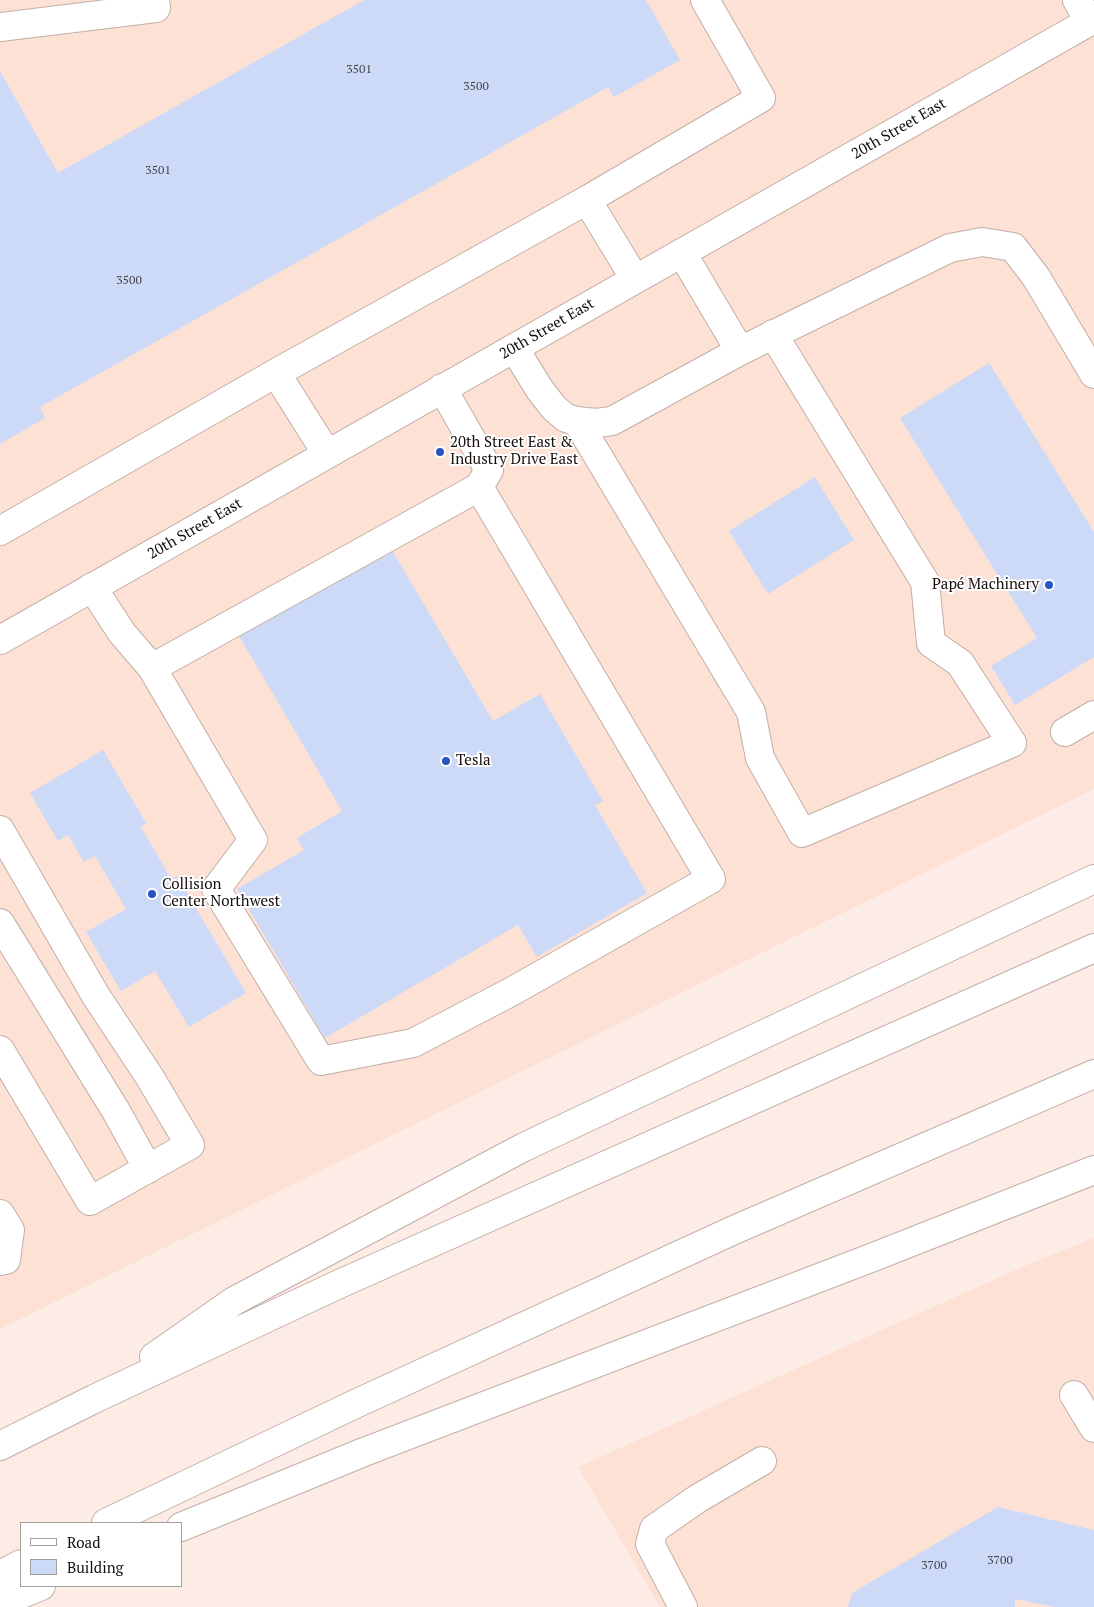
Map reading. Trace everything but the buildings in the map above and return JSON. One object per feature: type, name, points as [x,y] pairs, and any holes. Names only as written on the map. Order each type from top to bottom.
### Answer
[{"type":"main road","points":[[0,27],[156,8],[155,0]]},
{"type":"main road","points":[[0,530],[276,373],[587,200],[761,98],[706,0]]},
{"type":"main road","name":"20th Street East","points":[[0,640],[682,253],[1087,13]]},
{"type":"main road","points":[[587,200],[635,279]]},
{"type":"main road","points":[[514,348],[540,390],[554,408],[566,418],[596,423],[612,421],[773,334],[950,248],[982,242],[1013,247],[1036,277],[1094,374]]},
{"type":"main road","points":[[682,253],[740,351]]},
{"type":"main road","points":[[576,421],[751,712],[760,758],[802,833],[1012,743],[960,663],[931,643],[925,582],[773,334]]},
{"type":"main road","points":[[276,373],[327,454]]},
{"type":"main road","points":[[152,668],[479,487],[489,470],[442,388]]},
{"type":"main road","points":[[92,587],[122,633],[152,668],[253,840],[216,889],[321,1061],[413,1043],[509,993],[711,879],[479,487]]},
{"type":"main road","points":[[1065,732],[1094,715]]},
{"type":"main road","points":[[0,830],[96,996],[149,1076],[190,1145],[90,1201],[0,1050]]},
{"type":"main road","points":[[94,1399],[234,1301],[524,1147],[1094,879]]},
{"type":"main road","points":[[0,923],[116,1111],[148,1169]]},
{"type":"main road","points":[[0,1446],[94,1399],[337,1285],[1094,948]]},
{"type":"main road","points":[[108,1522],[352,1405],[725,1234],[1094,1074]]},
{"type":"main road","points":[[182,1527],[373,1448],[871,1258],[1094,1170]]},
{"type":"main road","points":[[0,1214],[10,1230],[6,1260],[0,1261]]},
{"type":"main road","points":[[1074,1395],[1094,1428]]},
{"type":"main road","points":[[683,1607],[650,1544],[654,1529],[697,1499],[762,1461]]},
{"type":"main road","points":[[0,1575],[20,1565]]},
{"type":"main road","points":[[0,1603],[39,1587]]},
{"type":"shaded area","points":[[0,0],[1094,0],[1094,789],[0,1329]]},
{"type":"shaded area","points":[[1094,1238],[1094,1607],[660,1607],[578,1467],[1022,1267]]},
{"type":"place","name":"20th Street East & Industry Drive East","points":[[440,452]]},
{"type":"place","name":"Papé Machinery","points":[[1049,585]]},
{"type":"place","name":"Tesla","points":[[446,761]]},
{"type":"place","name":"Collision Center Northwest","points":[[152,894]]}]
